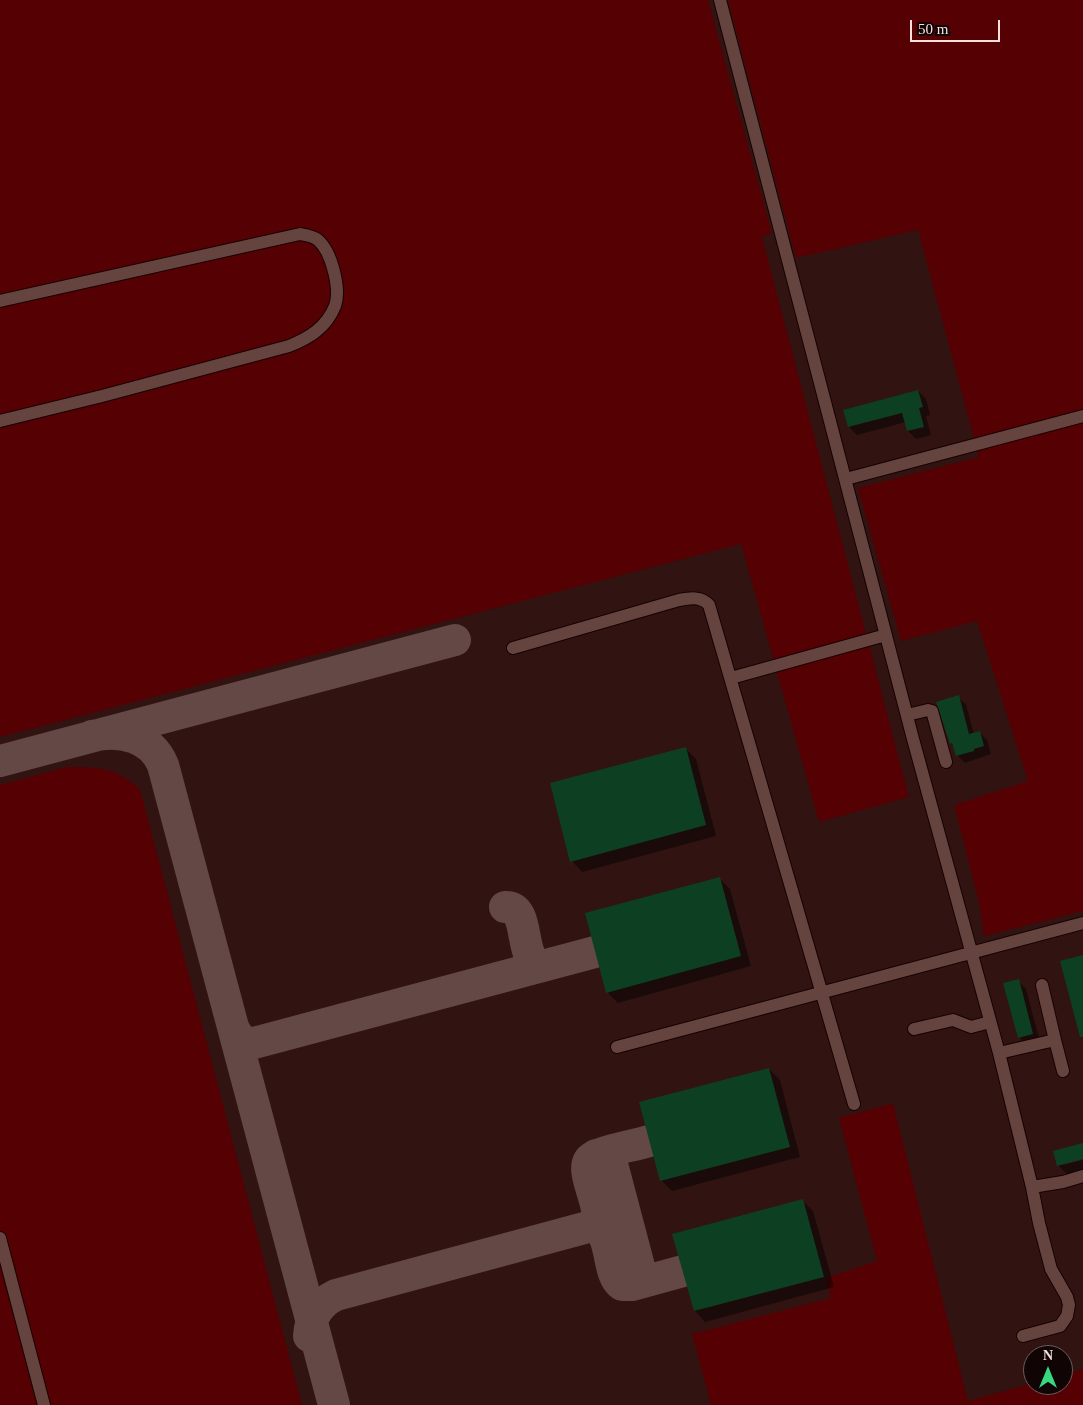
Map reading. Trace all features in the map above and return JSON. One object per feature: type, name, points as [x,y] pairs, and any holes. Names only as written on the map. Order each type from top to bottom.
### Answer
[{"type":"lane","points":[[720,0],[886,635],[999,1053],[1051,1269],[1068,1297],[1067,1316],[1060,1326],[1023,1336]]},
{"type":"lane","points":[[0,301],[300,234],[318,240],[326,250],[336,285],[336,300],[331,314],[319,330],[303,340],[288,346],[120,391],[4,417]]},
{"type":"lane","points":[[846,479],[1083,416]]},
{"type":"lane","points":[[513,648],[679,600],[699,598],[710,605],[854,1104]]},
{"type":"lane","points":[[730,678],[886,635]]},
{"type":"lane","points":[[907,714],[932,711],[946,762]]},
{"type":"lane","points":[[617,1047],[821,991],[1083,924]]},
{"type":"lane","points":[[1042,985],[1063,1071]]},
{"type":"lane","points":[[914,1029],[952,1020],[971,1027],[990,1022]]},
{"type":"lane","points":[[999,1053],[1055,1040]]},
{"type":"lane","points":[[1032,1187],[1083,1176]]},
{"type":"lane","points":[[0,1238],[44,1405]]},
{"type":"shaded area","points":[[0,0],[708,0],[772,233],[762,237],[909,797],[819,822],[741,544],[0,737]]},
{"type":"shaded area","points":[[728,0],[1083,0],[1083,911],[984,936],[979,902],[954,805],[1028,781],[977,621],[901,641],[858,488],[979,457],[918,230],[796,258]]},
{"type":"shaded area","points":[[67,767],[89,767],[114,772],[140,789],[302,1405],[0,1405],[0,785]]},
{"type":"shaded area","points":[[893,1103],[968,1401],[1023,1386],[1023,1395],[1073,1395],[1073,1372],[1083,1369],[1083,1405],[711,1405],[692,1334],[831,1298],[826,1278],[877,1261],[839,1118]]},
{"type":"building","points":[[918,390],[923,407],[919,408],[924,427],[907,431],[902,413],[848,427],[843,410]]},
{"type":"building","points":[[959,695],[969,734],[980,731],[984,746],[956,756],[936,702]]},
{"type":"building","points":[[686,747],[706,825],[570,862],[550,783]]},
{"type":"building","points":[[720,877],[741,956],[606,993],[585,913]]},
{"type":"building","points":[[1083,955],[1083,1037],[1080,1037],[1060,961]]},
{"type":"building","points":[[1019,979],[1033,1034],[1018,1038],[1003,983]]},
{"type":"building","points":[[769,1068],[790,1147],[660,1181],[639,1102]]},
{"type":"building","points":[[1083,1143],[1083,1159],[1057,1166],[1053,1151]]},
{"type":"building","points":[[803,1199],[824,1277],[694,1311],[672,1234]]},
{"type":"taxiway","points":[[0,761],[455,640]]},
{"type":"taxiway","points":[[92,736],[113,734],[134,737],[151,747],[163,765],[334,1405]]},
{"type":"taxiway","points":[[505,907],[514,909],[519,916],[530,956],[536,963],[545,965]]},
{"type":"taxiway","points":[[234,1029],[242,1039],[254,1043],[595,952]]},
{"type":"taxiway","points":[[649,1141],[597,1155],[588,1162],[588,1178],[597,1215],[595,1223],[588,1227],[597,1229],[603,1234],[613,1270],[622,1285],[632,1285],[683,1271]]},
{"type":"taxiway","points":[[596,1155],[606,1156],[612,1164],[640,1270],[640,1278],[632,1285]]},
{"type":"taxiway","points":[[309,1336],[311,1323],[316,1312],[325,1302],[336,1295],[588,1227]]}]
